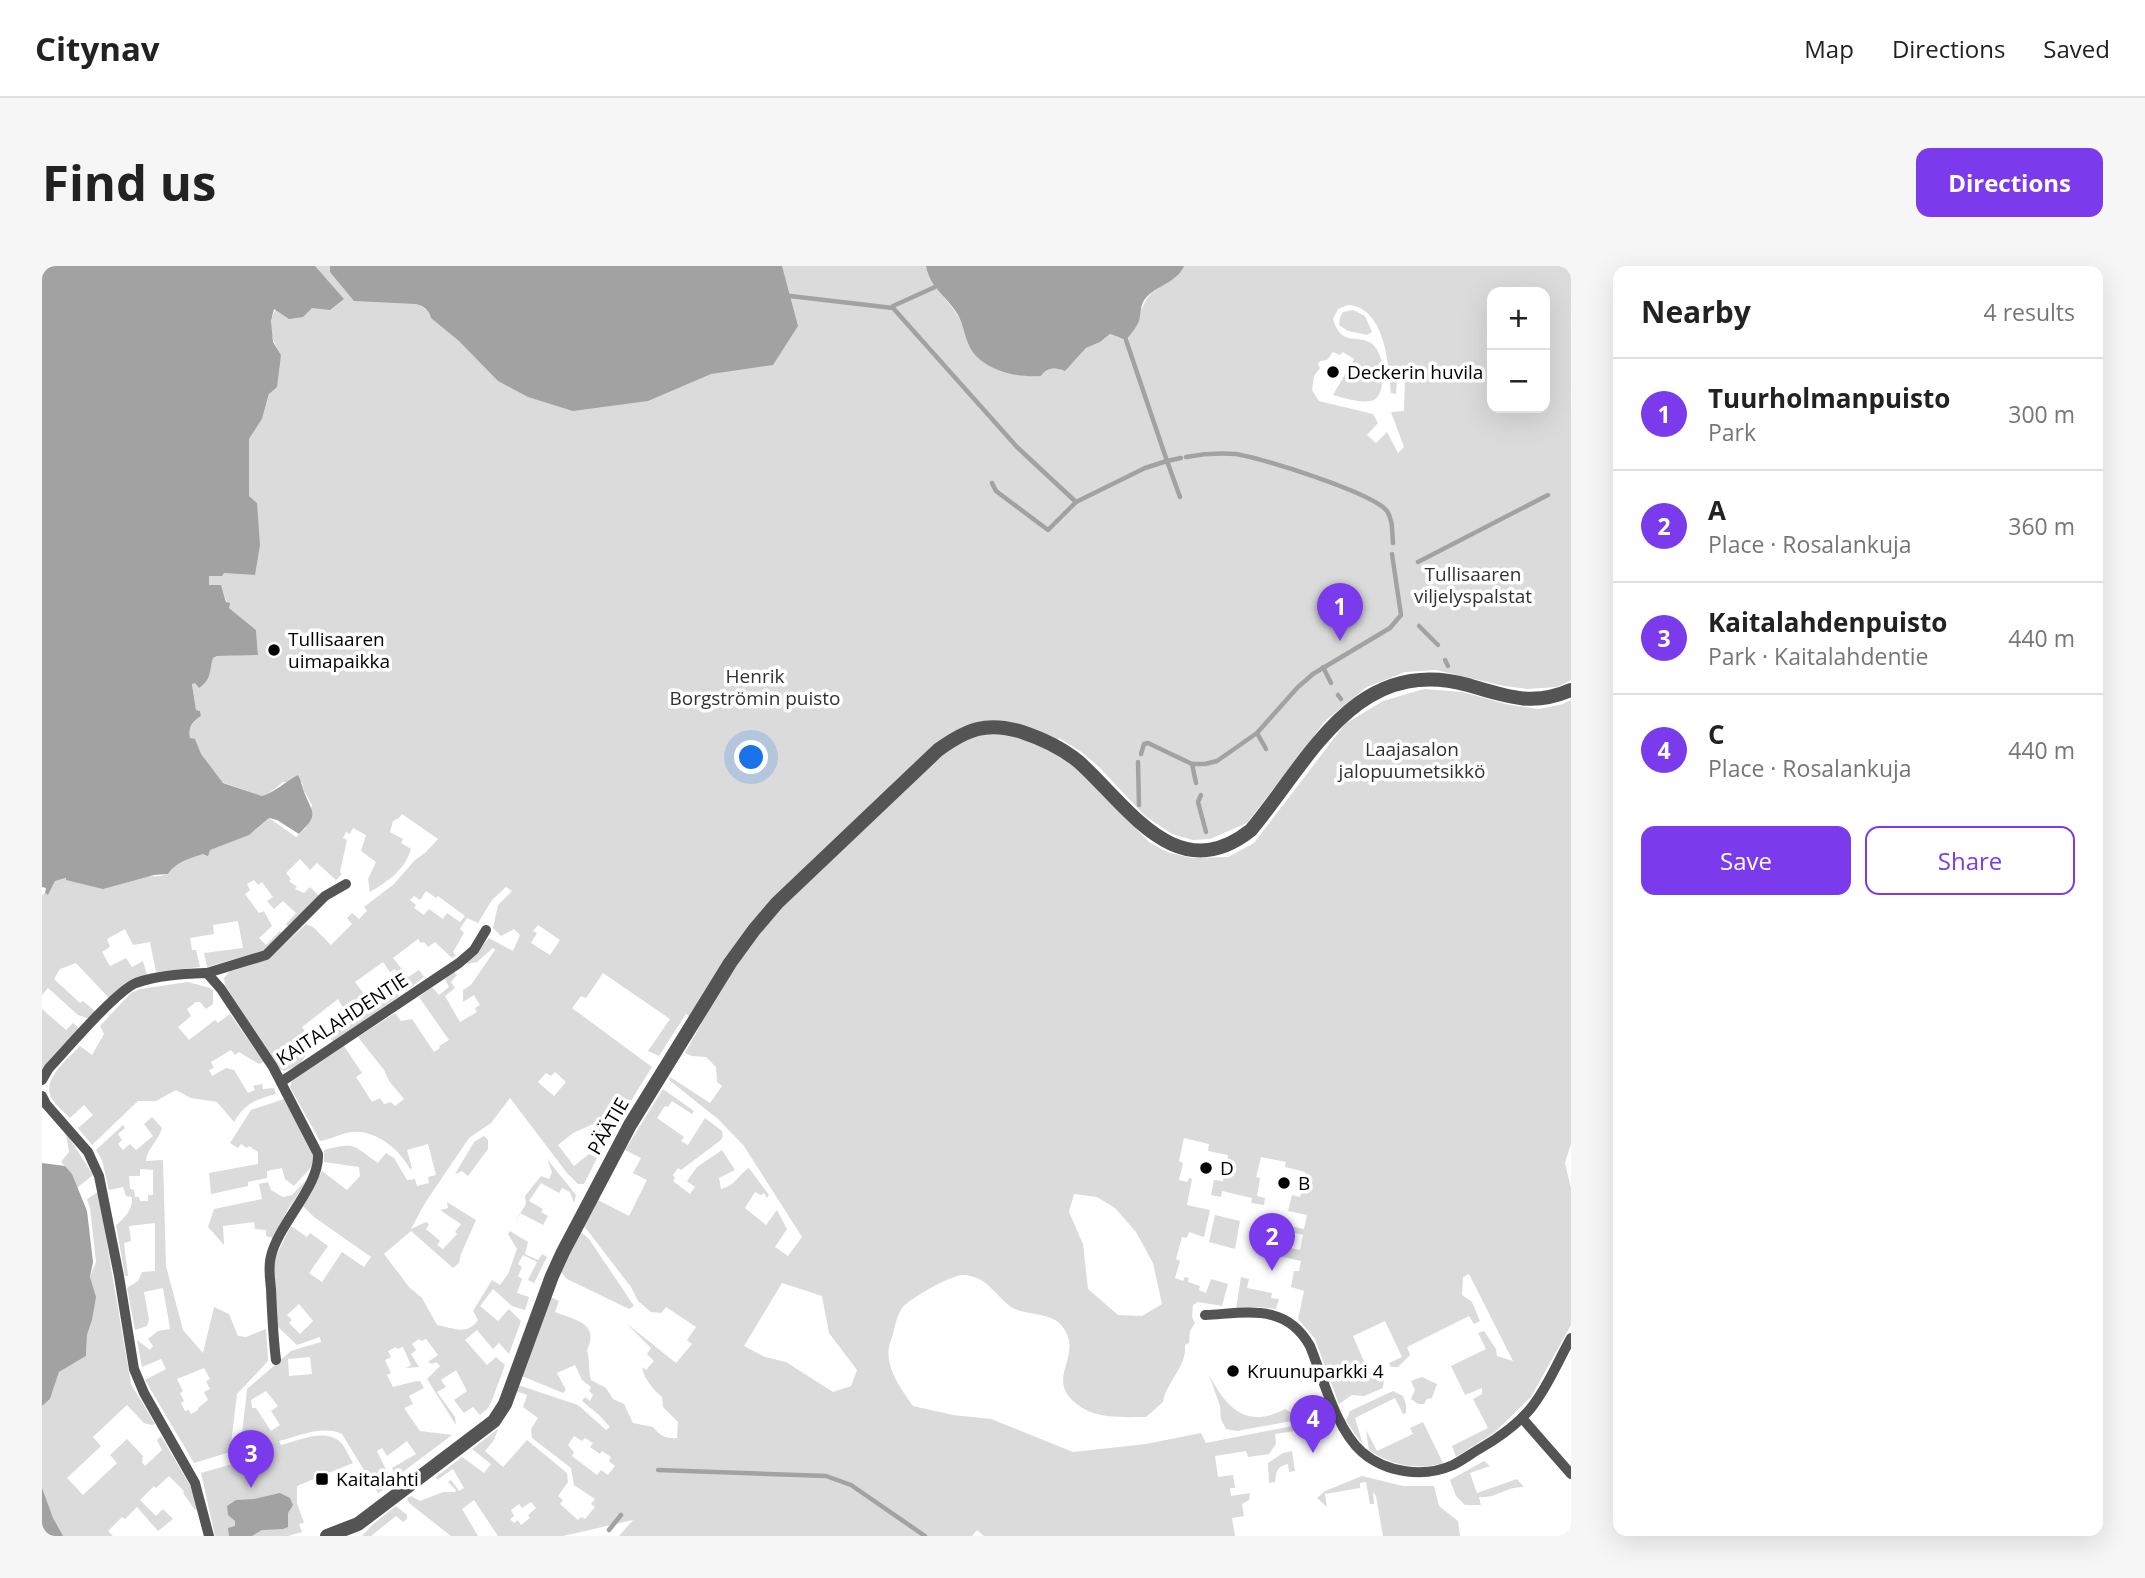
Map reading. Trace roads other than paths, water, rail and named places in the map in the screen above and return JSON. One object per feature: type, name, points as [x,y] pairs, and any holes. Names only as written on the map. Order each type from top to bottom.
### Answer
[{"type":"street","name":"PÄÄTIE","points":[[327,1536],[344,1533],[358,1524],[494,1421],[505,1404],[554,1271],[610,1160],[740,948],[777,903],[849,833],[954,739],[973,730],[995,727],[1009,728],[1048,742],[1078,762],[1153,835],[1175,846],[1208,849],[1231,843],[1251,830],[1326,732],[1359,702],[1392,685],[1423,678],[1440,679],[1511,698],[1539,700],[1571,690]]},
{"type":"street","points":[[42,1080],[49,1068],[127,988],[144,981],[181,974],[207,974],[266,955],[325,896],[346,884]]},
{"type":"street","name":"KAITALAHDENTIE","points":[[207,974],[221,989],[281,1082],[459,963],[474,950],[486,930]]},
{"type":"street","points":[[276,1360],[272,1327],[271,1254],[295,1206],[312,1181],[318,1161],[317,1150],[281,1082]]},
{"type":"street","points":[[42,1096],[88,1152],[99,1176],[134,1369],[144,1394],[195,1483],[209,1536]]},
{"type":"street","points":[[1205,1315],[1266,1313],[1290,1321],[1305,1336],[1310,1346],[1343,1428],[1361,1451],[1383,1465],[1406,1472],[1432,1472],[1452,1465],[1501,1436],[1522,1418],[1540,1395],[1571,1338]]},
{"type":"street","points":[[1522,1418],[1571,1474]]},
{"type":"waterway","points":[[893,308],[935,287]]},
{"type":"waterway","points":[[790,296],[893,308],[1017,447],[1076,502]]},
{"type":"waterway","points":[[1126,340],[1167,461],[1181,458]]},
{"type":"waterway","points":[[1186,457],[1235,454],[1290,469],[1361,495],[1387,511],[1393,543]]},
{"type":"waterway","points":[[992,483],[996,491],[1048,530],[1076,502],[1145,468],[1167,461],[1180,497]]},
{"type":"waterway","points":[[1418,562],[1548,495]]},
{"type":"waterway","points":[[1141,754],[1144,744],[1148,743],[1192,764],[1217,761],[1257,733],[1313,674],[1390,628],[1401,615],[1392,554]]},
{"type":"waterway","points":[[1419,626],[1438,645]]},
{"type":"waterway","points":[[1445,660],[1448,666]]},
{"type":"waterway","points":[[1323,667],[1331,683]]},
{"type":"waterway","points":[[1338,695],[1341,699]]},
{"type":"waterway","points":[[1257,733],[1266,749]]},
{"type":"waterway","points":[[1138,762],[1139,805]]},
{"type":"waterway","points":[[1192,764],[1196,783]]},
{"type":"waterway","points":[[1201,795],[1198,802],[1206,832]]},
{"type":"waterway","points":[[658,1470],[826,1476],[851,1485],[925,1536]]},
{"type":"waterway","points":[[609,1530],[621,1515]]},
{"type":"place","name":"Deckerin huvila","points":[[1333,372]]},
{"type":"place","name":"Tuurholmanpuisto","points":[[1340,641]]},
{"type":"place","name":"Tullisaaren uimapaikka","points":[[274,650]]},
{"type":"place","name":"D","points":[[1206,1168]]},
{"type":"place","name":"B","points":[[1284,1183]]},
{"type":"place","name":"A","points":[[1272,1271]]},
{"type":"place","name":"Kruunuparkki 4","points":[[1233,1371]]},
{"type":"place","name":"C","points":[[1313,1453]]},
{"type":"place","name":"Kaitalahti","points":[[322,1479]]},
{"type":"place","name":"Kaitalahdenpuisto","points":[[251,1488]]},
{"type":"park label","name":"Tullisaaren viljelyspalstat","points":[[1473,585]]},
{"type":"park label","name":"Henrik Borgströmin puisto","points":[[755,687]]},
{"type":"park label","name":"Laajasalon jalopuumetsikkö","points":[[1412,760]]}]
